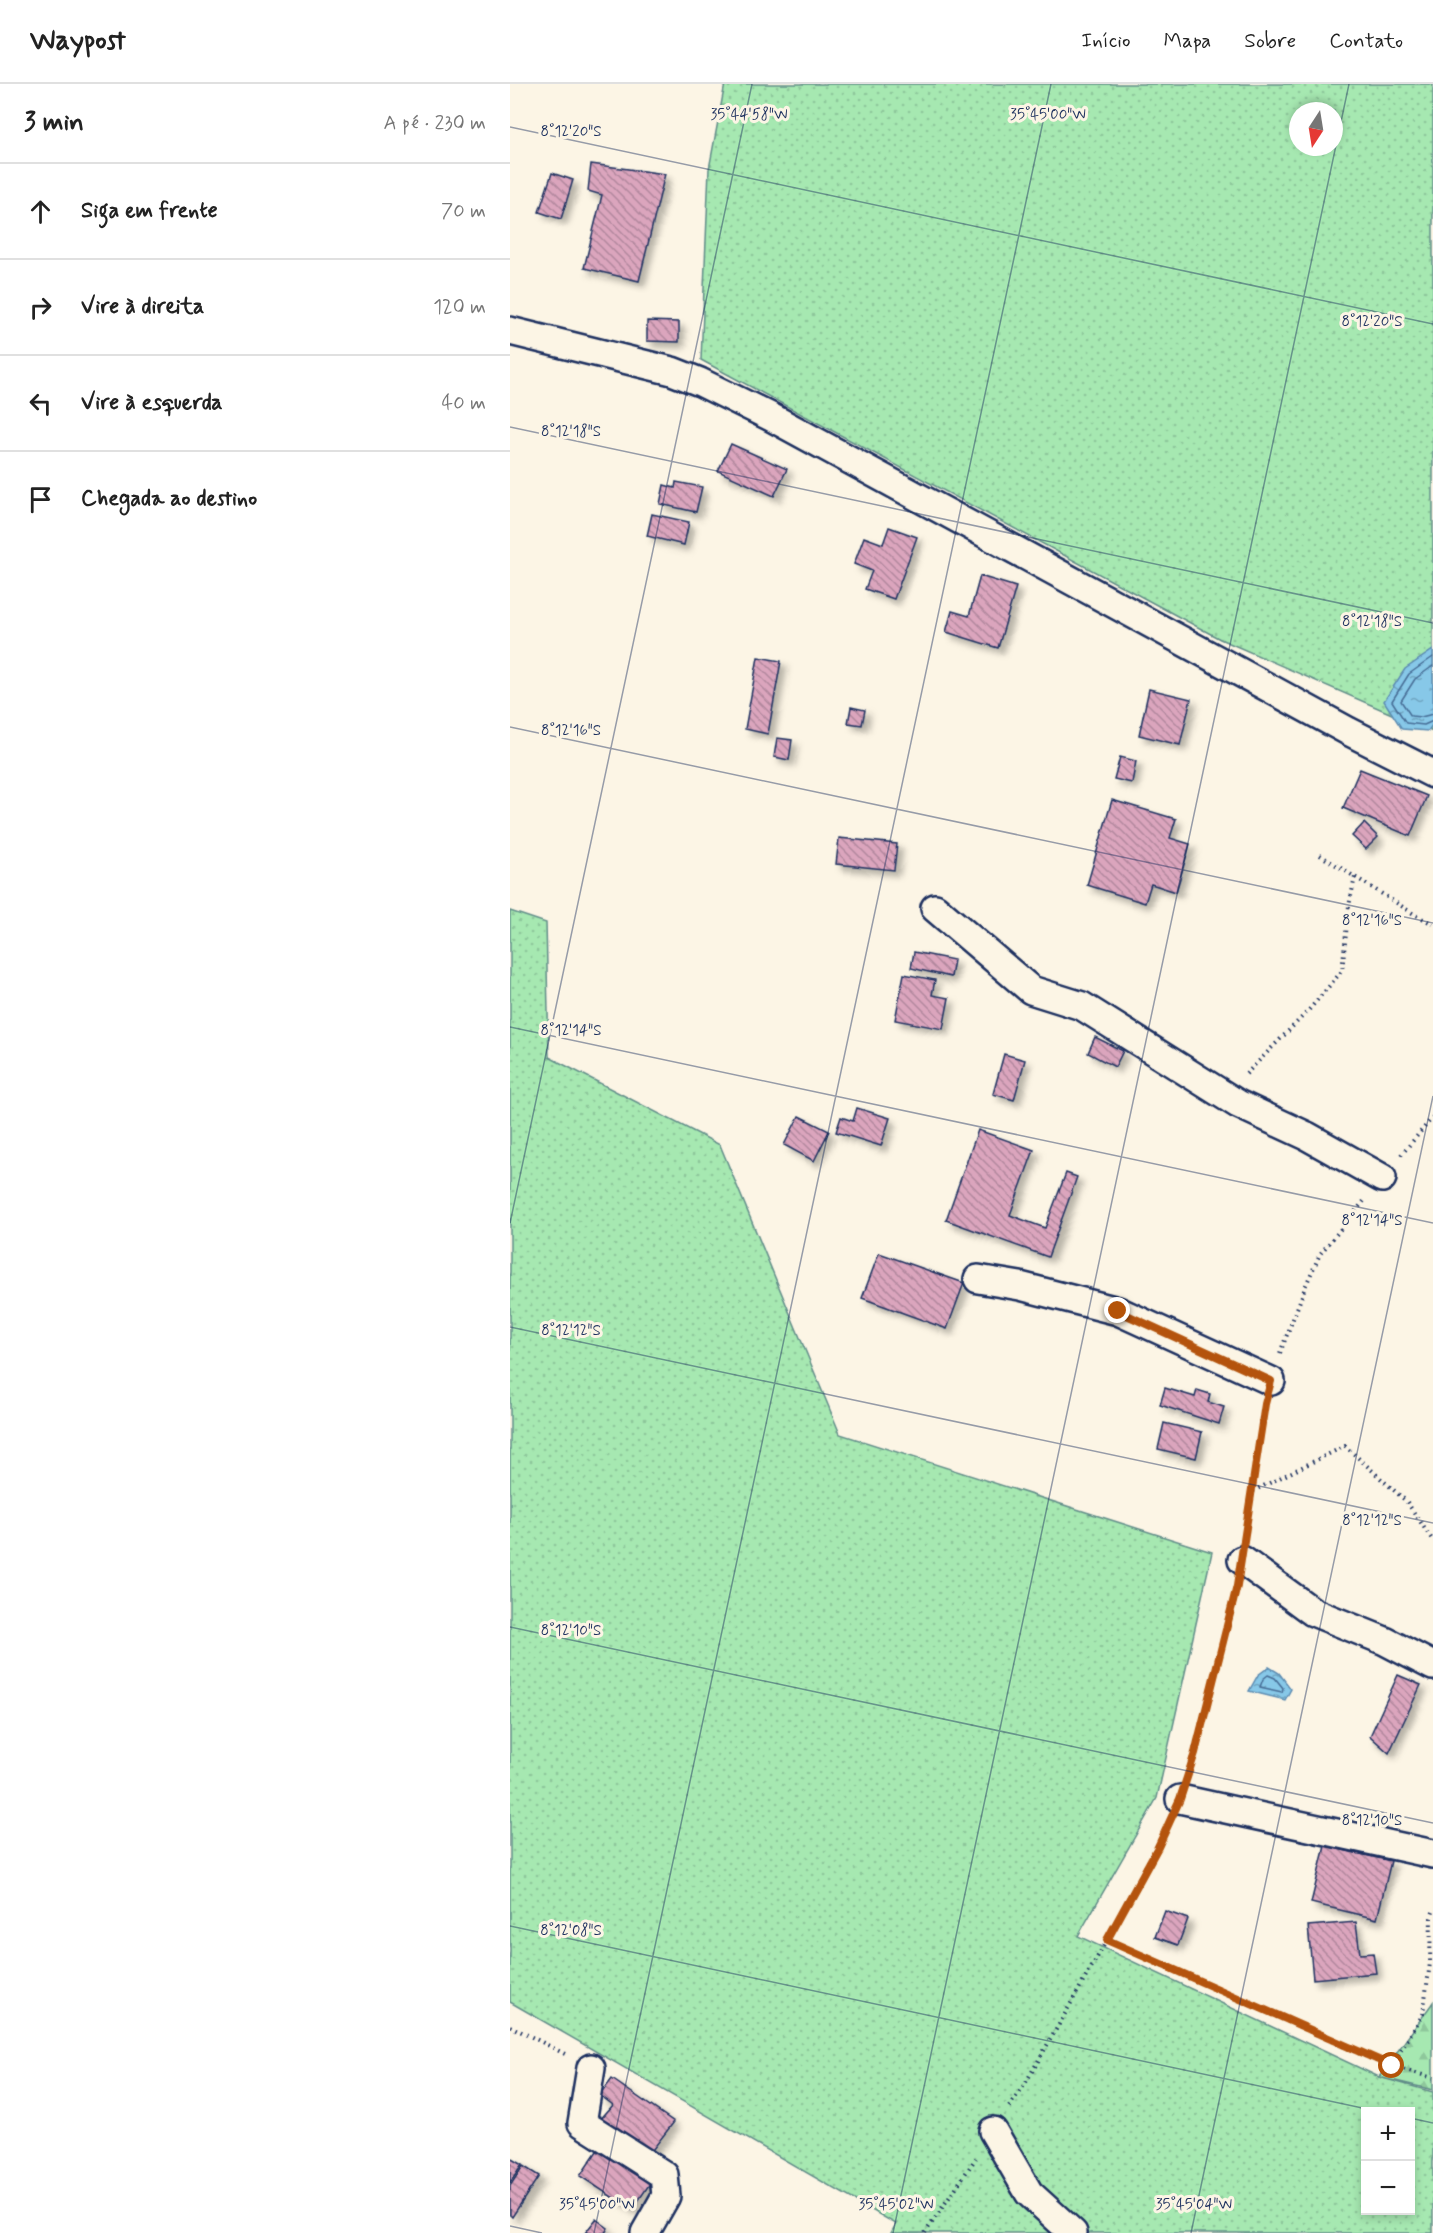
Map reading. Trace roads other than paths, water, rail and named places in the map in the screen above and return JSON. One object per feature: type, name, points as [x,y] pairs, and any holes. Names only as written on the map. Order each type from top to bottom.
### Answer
[{"type":"street","points":[[510,331],[645,364],[700,382],[771,417],[1348,731],[1433,774]]},
{"type":"street","points":[[935,908],[1031,990],[1082,1006],[1224,1096],[1307,1136],[1382,1178]]},
{"type":"street","points":[[978,1279],[1020,1286],[1118,1311],[1271,1381]]},
{"type":"street","points":[[1242,1560],[1313,1611],[1385,1641],[1433,1666]]},
{"type":"street","points":[[1180,1799],[1433,1854]]},
{"type":"street","points":[[591,2068],[582,2123],[664,2175],[666,2196],[645,2233]]},
{"type":"street","points":[[993,2131],[1029,2193],[1073,2233]]},
{"type":"water","points":[[1433,650],[1433,724],[1428,731],[1402,729],[1384,701],[1405,669]]},
{"type":"water","points":[[1269,1667],[1279,1673],[1291,1689],[1285,1700],[1249,1691],[1258,1675]]}]
